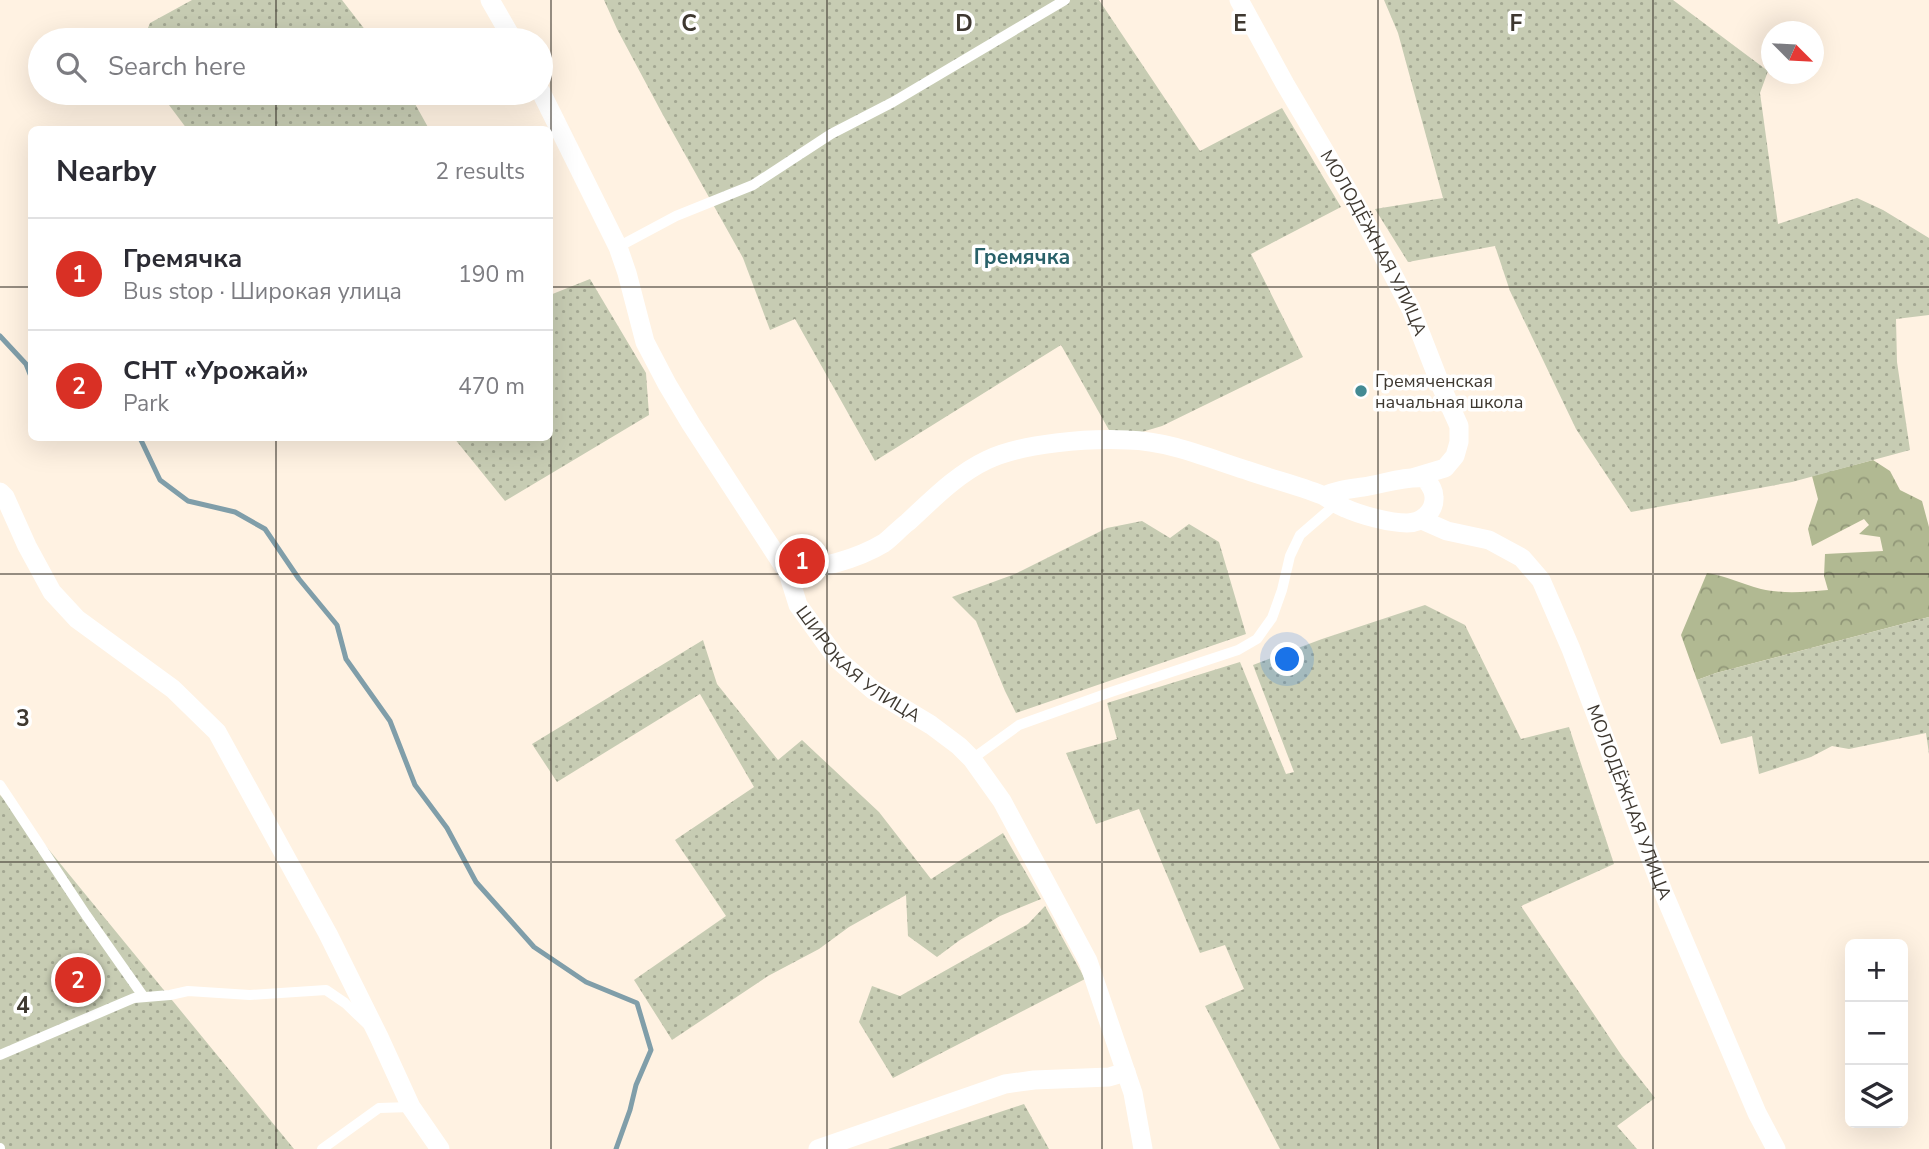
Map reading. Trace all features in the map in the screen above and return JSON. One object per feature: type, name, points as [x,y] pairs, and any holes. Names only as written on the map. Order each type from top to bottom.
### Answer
[{"type":"street","points":[[491,0],[506,28]]},
{"type":"street","name":"МОЛОДЁЖНАЯ УЛИЦА","points":[[1239,0],[1357,206],[1411,309],[1459,426],[1459,442],[1455,456],[1445,468],[1415,477],[1335,491],[1330,500]]},
{"type":"street","name":"ШИРОКАЯ УЛИЦА","points":[[547,105],[618,247],[645,342],[691,424],[788,573],[798,604],[837,659],[873,690],[950,739],[972,759],[1002,801],[1088,961],[1133,1093],[1143,1149]]},
{"type":"street","points":[[788,573],[833,565],[860,555],[885,542],[959,477],[988,459],[1054,443],[1130,440],[1153,443],[1187,451],[1330,500],[1346,509],[1408,523],[1422,520],[1430,512],[1434,499],[1432,488],[1425,478],[1415,477]]},
{"type":"street","points":[[0,492],[5,497],[52,592],[77,619],[173,689],[217,733],[328,934],[411,1107],[440,1149]]},
{"type":"street","name":"МОЛОДЁЖНАЯ УЛИЦА","points":[[1422,520],[1447,531],[1489,540],[1522,558],[1541,580],[1572,649],[1664,894],[1757,1113],[1776,1149]]},
{"type":"street","points":[[818,1149],[1005,1084],[1109,1077],[1126,1072]]},
{"type":"lane","points":[[618,247],[676,216],[753,185],[831,134],[893,102],[1065,0]]},
{"type":"lane","points":[[972,759],[1019,725],[1238,650],[1257,639],[1272,618],[1290,556],[1300,535],[1330,500]]},
{"type":"lane","points":[[0,786],[143,996]]},
{"type":"lane","points":[[0,1055],[134,998],[188,991],[250,995],[326,990],[345,1003],[379,1037]]},
{"type":"lane","points":[[322,1149],[379,1108],[411,1107]]},
{"type":"green space","points":[[192,0],[342,0],[364,28],[148,28],[150,23]]},
{"type":"green space","points":[[604,0],[1099,0],[1200,151],[1282,108],[1341,207],[1251,254],[1303,357],[1162,426],[1135,434],[1109,430],[1061,345],[875,461],[795,319],[770,330],[743,258],[663,115]]},
{"type":"green space","points":[[1384,0],[1673,0],[1761,66],[1761,84],[1763,84],[1760,93],[1778,224],[1857,198],[1883,210],[1929,238],[1929,315],[1896,319],[1897,362],[1910,450],[1792,482],[1631,512],[1576,429],[1510,291],[1495,246],[1408,262],[1375,209],[1443,198],[1398,33]]},
{"type":"green space","points":[[169,105],[416,105],[427,126],[185,126]]},
{"type":"green space","points":[[590,279],[646,373],[649,415],[505,501],[456,441],[553,441],[553,294]]},
{"type":"green space","points":[[1873,460],[1890,471],[1900,490],[1922,501],[1929,527],[1929,617],[1697,680],[1681,635],[1707,573],[1769,591],[1828,590],[1824,576],[1825,554],[1883,551],[1880,537],[1859,534],[1869,525],[1864,519],[1812,546],[1808,529],[1818,499],[1812,476]]},
{"type":"green space","points":[[1142,521],[1170,538],[1189,524],[1219,542],[1246,634],[1016,713],[976,621],[952,597],[1015,574],[1107,528]]},
{"type":"green space","points":[[1425,605],[1465,625],[1521,739],[1569,727],[1614,864],[1521,906],[1622,1056],[1655,1098],[1617,1126],[1637,1149],[1280,1149],[1205,1006],[1244,989],[1225,945],[1200,953],[1139,809],[1096,824],[1066,753],[1117,739],[1107,703],[1240,662],[1286,774],[1294,772],[1253,665]]},
{"type":"green space","points":[[1929,617],[1929,754],[1926,733],[1849,749],[1832,746],[1811,757],[1759,774],[1752,736],[1721,744],[1697,680]]},
{"type":"green space","points":[[703,640],[717,684],[778,760],[802,740],[879,812],[931,879],[1003,833],[1041,899],[1000,916],[937,957],[908,936],[906,895],[849,927],[819,949],[768,976],[672,1040],[634,980],[726,916],[675,840],[754,787],[700,694],[557,782],[532,744]]},
{"type":"green space","points":[[0,795],[18,812],[294,1149],[0,1149]]},
{"type":"green space","points":[[1045,906],[1085,979],[893,1078],[859,1022],[872,986],[900,996],[1028,924]]},
{"type":"green space","points":[[1024,1104],[1049,1149],[888,1149]]},
{"type":"waterway","points":[[0,336],[28,369]]},
{"type":"waterway","points":[[141,441],[160,480],[188,501],[235,512],[265,529],[299,579],[337,625],[346,659],[390,721],[415,785],[447,828],[476,882],[534,947],[586,982],[637,1003],[651,1050],[636,1085],[616,1149]]},
{"type":"place","name":"Гремяченская начальная школа","points":[[1361,391]]},
{"type":"place","name":"Гремячка","points":[[802,561]]},
{"type":"place","name":"СНТ «Урожай»","points":[[78,980]]},
{"type":"district","name":"Гремячка","points":[[1022,257]]}]
